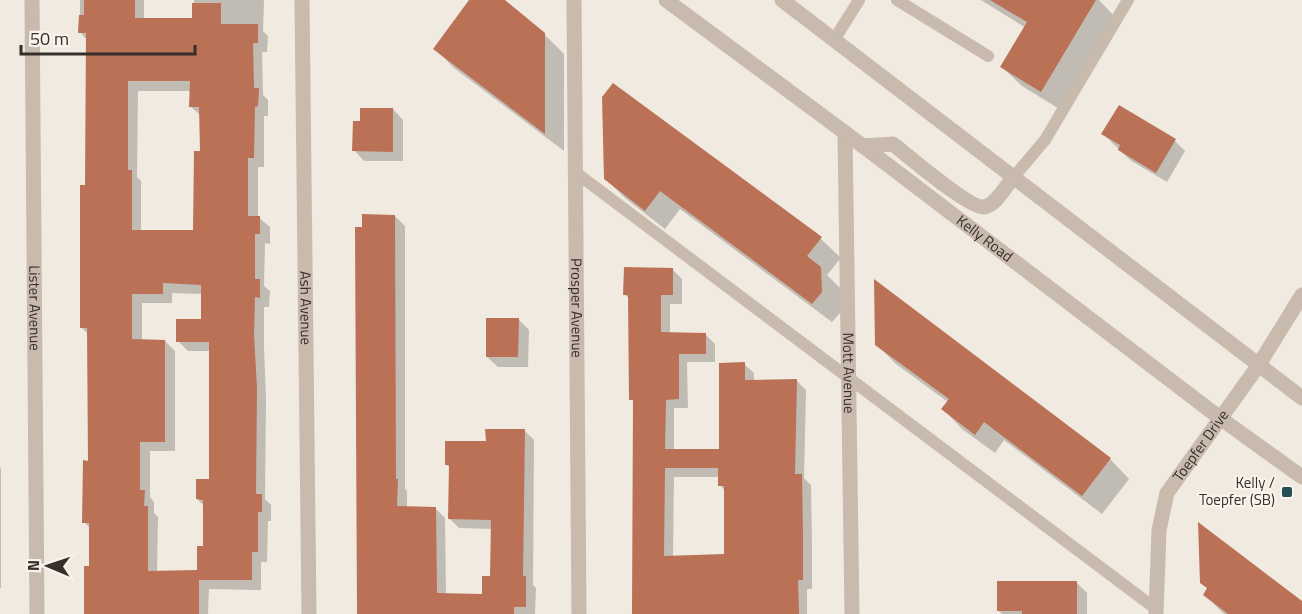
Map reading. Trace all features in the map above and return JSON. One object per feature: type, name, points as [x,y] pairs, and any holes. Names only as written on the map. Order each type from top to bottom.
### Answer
[{"type":"street","name":"Lister Avenue","points":[[32,0],[37,614]]},
{"type":"street","name":"Ash Avenue","points":[[302,0],[309,614]]},
{"type":"street","name":"Prosper Avenue","points":[[574,0],[579,614]]},
{"type":"street","name":"Kelly Road","points":[[666,0],[863,146],[1220,418],[1302,477]]},
{"type":"street","points":[[782,0],[1302,398]]},
{"type":"street","name":"Mott Avenue","points":[[845,133],[852,614]]},
{"type":"street","points":[[863,146],[892,144],[977,206],[985,207],[994,201],[1013,178]]},
{"type":"street","name":"Toepfer Drive","points":[[1156,611],[1159,530],[1167,493],[1258,366],[1302,296]]},
{"type":"lane","points":[[834,40],[859,0]]},
{"type":"lane","points":[[897,0],[988,56]]},
{"type":"lane","points":[[1013,178],[1045,140],[1128,0]]},
{"type":"lane","points":[[575,172],[1156,611]]},
{"type":"building","points":[[84,0],[135,0],[135,18],[192,18],[192,3],[221,3],[221,24],[258,24],[258,43],[253,43],[254,88],[259,88],[258,106],[255,107],[254,158],[248,158],[248,216],[260,216],[260,234],[255,234],[255,279],[260,279],[260,298],[255,297],[254,335],[257,388],[256,494],[262,494],[262,512],[258,512],[258,552],[252,552],[252,580],[199,580],[199,614],[84,614],[84,566],[89,566],[89,523],[82,523],[83,460],[88,461],[87,328],[80,328],[80,185],[85,185],[86,33],[78,33],[79,15],[84,15]],"holes":[[[128,81],[190,81],[189,107],[199,107],[200,151],[194,151],[193,230],[132,230],[132,170],[128,170]],[[163,283],[201,285],[201,319],[176,319],[176,342],[209,342],[209,479],[196,479],[196,499],[203,500],[203,546],[197,546],[197,570],[148,571],[148,506],[144,506],[145,490],[140,490],[140,442],[165,442],[165,340],[132,339],[132,294],[163,294]]]},
{"type":"building","points":[[469,0],[505,0],[545,33],[545,134],[433,49]]},
{"type":"building","points":[[990,0],[1096,0],[1041,92],[1000,67],[1027,22]]},
{"type":"building","points":[[613,83],[822,237],[807,256],[821,267],[822,292],[812,304],[660,191],[645,211],[604,179],[602,97]]},
{"type":"building","points":[[1119,105],[1176,139],[1156,173],[1118,150],[1120,145],[1101,134]]},
{"type":"building","points":[[360,108],[393,108],[393,152],[352,151],[353,121],[360,121]]},
{"type":"building","points":[[362,214],[395,215],[397,506],[436,507],[437,593],[482,594],[482,576],[490,576],[491,520],[448,519],[449,465],[445,465],[445,441],[486,441],[485,429],[525,429],[523,576],[526,576],[526,607],[514,607],[514,614],[357,614],[355,227],[362,227]]},
{"type":"building","points":[[624,267],[673,268],[673,295],[661,295],[661,332],[706,333],[706,354],[679,354],[679,399],[666,400],[665,449],[719,449],[719,363],[745,362],[745,380],[797,379],[795,474],[802,474],[803,535],[803,580],[798,580],[799,614],[632,614],[633,400],[629,400],[628,295],[623,295]],"holes":[[[665,468],[718,468],[718,486],[724,486],[724,554],[664,556]]]},
{"type":"building","points":[[874,279],[1111,458],[1082,496],[984,422],[975,435],[941,409],[949,399],[875,345]]},
{"type":"building","points":[[486,318],[519,318],[518,357],[486,357]]},
{"type":"building","points":[[1198,522],[1302,601],[1302,614],[1228,614],[1203,595],[1207,588],[1200,583]]},
{"type":"building","points":[[997,581],[1077,581],[1077,614],[1022,614],[1022,611],[997,611]]},
{"type":"place","name":"Kelly / Toepfer (SB)","points":[[1287,492]]}]
